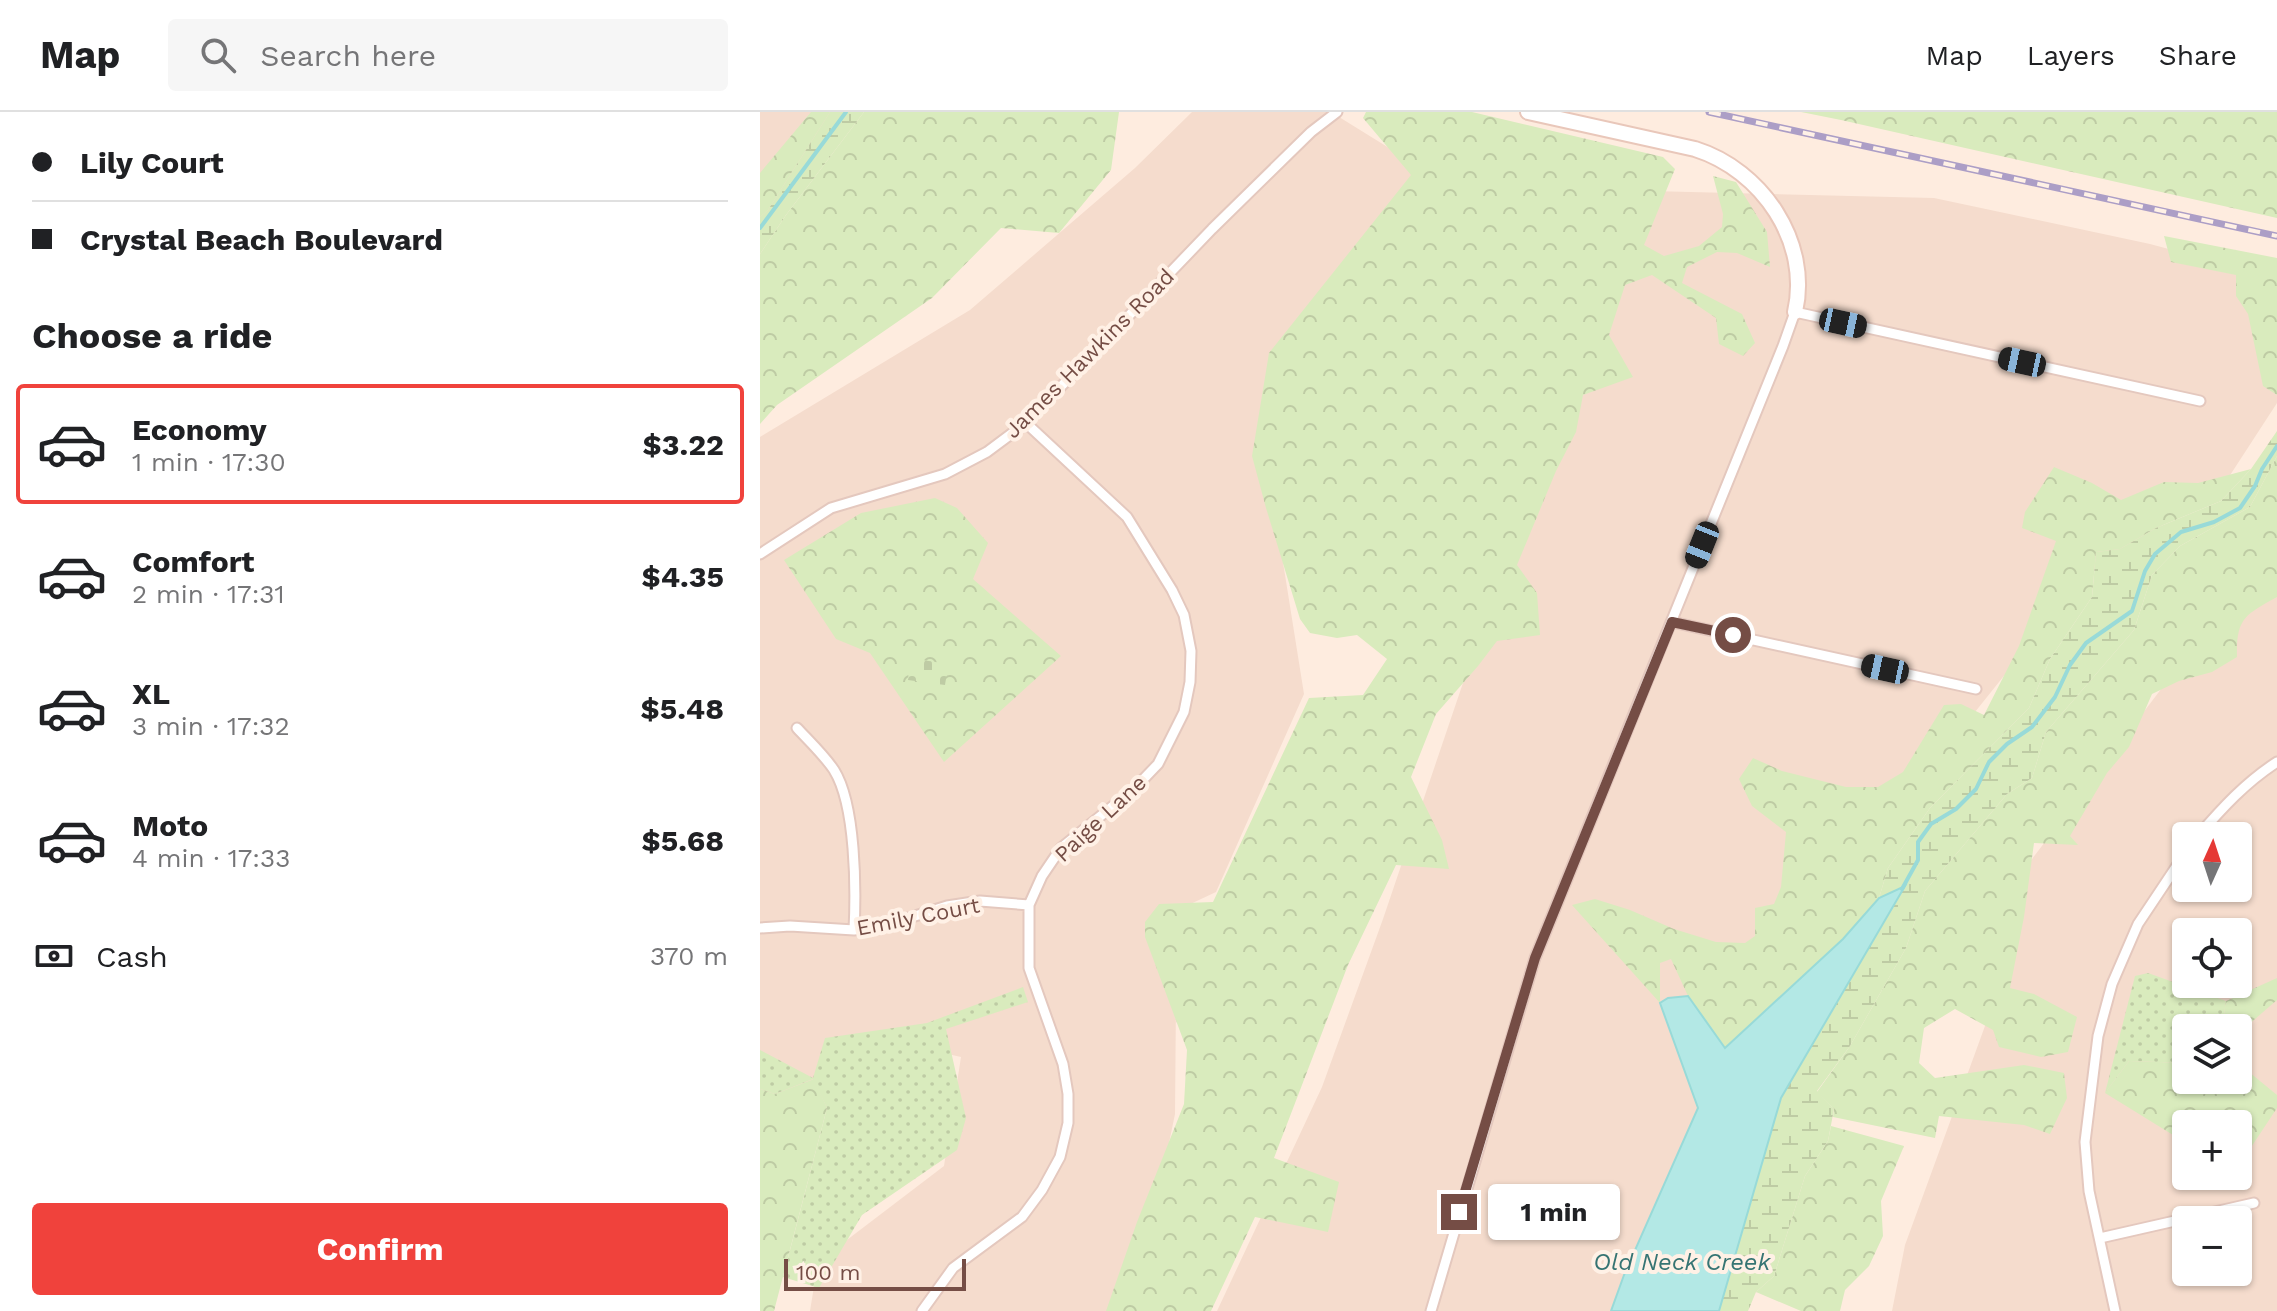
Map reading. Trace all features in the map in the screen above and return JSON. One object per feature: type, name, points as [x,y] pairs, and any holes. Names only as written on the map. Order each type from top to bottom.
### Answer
[{"type":"street","name":"James Hawkins Road","points":[[760,554],[831,508],[945,474],[987,452],[1026,423],[1212,229],[1311,132],[1337,112]]},
{"type":"street","points":[[1431,1311],[1535,958],[1783,346],[1798,293],[1796,268],[1785,228],[1763,194],[1737,170],[1706,152],[1682,145],[1528,112]]},
{"type":"street","points":[[1795,312],[2200,401]]},
{"type":"street","name":"Paige Lane","points":[[922,1311],[953,1268],[1022,1217],[1042,1190],[1060,1157],[1068,1123],[1068,1094],[1063,1064],[1029,968],[1029,905],[1042,876],[1061,848],[1134,789],[1158,764],[1184,712],[1190,682],[1191,651],[1184,615],[1127,517],[1026,423]]},
{"type":"street","points":[[1672,622],[1976,689]]},
{"type":"street","points":[[797,728],[835,771],[845,798],[851,832],[854,930]]},
{"type":"street","points":[[2210,822],[2257,775],[2277,762]]},
{"type":"street","points":[[2115,1311],[2089,1191],[2085,1142],[2098,1036],[2112,984],[2138,924],[2172,873]]},
{"type":"street","name":"Emily Court","points":[[760,928],[790,926],[854,930],[883,926],[947,906],[980,901],[1029,905]]},
{"type":"street","points":[[2100,1238],[2254,1203]]},
{"type":"shaded area","points":[[760,112],[840,112],[760,236]]},
{"type":"shaded area","points":[[1192,112],[1331,112],[1423,169],[1278,531],[1304,694],[1216,892],[1152,922],[1176,998],[1175,1114],[1150,1235],[1128,1311],[810,1311],[818,1262],[944,1166],[961,1057],[873,1037],[760,1218],[760,437],[970,310],[1135,168]]},
{"type":"shaded area","points":[[1651,191],[1934,198],[2150,244],[2277,278],[2277,403],[2223,486],[2083,577],[1919,782],[1621,1311],[1217,1311],[1322,1087],[1383,919],[1505,559]]},
{"type":"shaded area","points":[[2277,562],[2277,1311],[1892,1311],[1905,1245],[1985,1026],[2029,863],[2212,622]]},
{"type":"green space","points":[[811,112],[830,112],[768,210],[760,217],[760,173]]},
{"type":"green space","points":[[830,112],[864,112],[760,254],[760,217],[768,210]]},
{"type":"green space","points":[[864,112],[1119,112],[1111,170],[1059,233],[1001,228],[932,298],[777,405],[760,424],[760,254]]},
{"type":"green space","points":[[1366,112],[1472,112],[1663,157],[1675,169],[1644,245],[1664,256],[1699,246],[1722,227],[1723,214],[1713,176],[1736,182],[1767,232],[1770,267],[1737,253],[1717,252],[1687,267],[1682,283],[1742,314],[1755,343],[1743,356],[1719,344],[1716,318],[1652,275],[1625,285],[1609,335],[1633,377],[1583,395],[1576,432],[1556,471],[1517,565],[1537,593],[1540,635],[1497,641],[1436,714],[1411,777],[1442,840],[1449,869],[1396,865],[1348,965],[1274,1158],[1339,1182],[1328,1232],[1255,1217],[1211,1311],[1106,1311],[1184,1104],[1187,1050],[1145,937],[1145,922],[1159,904],[1213,902],[1309,698],[1363,695],[1387,659],[1357,635],[1337,638],[1310,633],[1300,619],[1252,456],[1269,353],[1411,175],[1363,118]]},
{"type":"green space","points":[[1801,112],[2277,112],[2277,218],[1841,120]]},
{"type":"green space","points":[[2164,236],[2277,258],[2277,395],[2263,386],[2248,314],[2236,296],[2236,275],[2171,262]]},
{"type":"green space","points":[[2277,431],[2277,456],[2250,507],[2180,546],[2152,575],[2134,630],[2046,732],[2032,778],[2007,794],[1925,891],[1906,948],[1850,1046],[1817,1091],[1834,1109],[1828,1141],[1805,1176],[1774,1276],[1756,1292],[1748,1311],[1719,1311],[1781,1098],[1904,888],[1879,898],[1888,868],[1930,808],[2029,708],[2050,659],[2092,597],[2096,552],[2120,549],[2156,528],[2221,501],[2251,469]]},
{"type":"green space","points":[[2277,456],[2277,597],[2245,619],[2238,634],[2237,657],[2212,672],[2179,681],[2152,694],[2129,747],[2107,773],[2070,836],[2078,845],[2034,843],[2010,988],[2034,994],[2077,1017],[2068,1052],[2041,1057],[1999,1047],[1993,1030],[1955,1009],[1924,1028],[1919,1063],[1935,1078],[2024,1065],[2064,1073],[2067,1098],[2050,1134],[2024,1125],[1939,1116],[1935,1138],[1833,1117],[1834,1109],[1817,1092],[1850,1046],[1906,948],[1925,891],[2007,794],[2032,778],[2046,732],[2134,630],[2152,575],[2180,546],[2250,507]]},
{"type":"green space","points":[[2054,467],[2092,483],[2121,500],[2164,482],[2198,483],[2251,469],[2221,501],[2156,528],[2120,549],[2096,552],[2092,597],[2050,659],[2029,708],[1930,808],[1888,868],[1879,898],[1843,939],[1725,1049],[1688,996],[1671,959],[1660,963],[1660,1003],[1572,905],[1595,899],[1716,942],[1745,943],[1755,936],[1755,908],[1774,904],[1781,887],[1786,832],[1752,806],[1739,779],[1753,758],[1782,771],[1846,787],[1878,787],[1903,772],[1944,705],[1961,704],[1984,715],[2019,646],[2056,541],[2022,528],[2025,512]]},
{"type":"green space","points":[[935,498],[957,508],[988,543],[973,579],[1061,656],[944,762],[870,653],[836,639],[784,560],[861,513]]},
{"type":"green space","points":[[910,658],[948,664],[945,685],[908,680]]},
{"type":"green space","points":[[2148,973],[2172,982],[2172,998],[2218,998],[2226,1001],[2224,1014],[2172,1014],[2172,1063],[2129,1061],[2105,1093],[2135,976]]},
{"type":"green space","points":[[2277,978],[2277,1000],[2252,1022],[2252,1014],[2224,1014],[2226,1001],[2252,998],[2252,989]]},
{"type":"green space","points":[[1023,987],[1028,1002],[946,1029],[966,1118],[957,1150],[862,1215],[819,1288],[783,1277],[827,1108],[813,1079],[775,1094],[760,1089],[760,1050],[813,1078],[825,1038],[927,1023]]},
{"type":"green space","points":[[2129,1061],[2172,1063],[2172,1094],[2252,1094],[2252,1074],[2277,1095],[2277,1108],[2252,1146],[2252,1110],[2172,1110],[2172,1134],[2105,1093]]},
{"type":"green space","points":[[814,1079],[827,1108],[774,1311],[760,1311],[760,1089],[775,1094]]},
{"type":"green space","points":[[1831,1126],[1904,1146],[1881,1201],[1883,1236],[1869,1266],[1845,1290],[1840,1311],[1801,1311],[1756,1292],[1774,1276],[1805,1176],[1828,1141]]},
{"type":"water","name":"Old Neck Creek","points":[[1905,886],[1781,1098],[1719,1311],[1611,1311],[1698,1108],[1660,1003],[1668,998],[1688,996],[1725,1048],[1843,939],[1879,898]]},
{"type":"waterway","points":[[760,228],[846,112]]},
{"type":"waterway","name":"Old Neck Creek","points":[[1902,889],[1918,860],[1918,842],[1931,824],[1956,809],[1976,789],[1989,762],[2007,744],[2032,727],[2055,697],[2070,665],[2086,643],[2132,611],[2145,571],[2155,554],[2181,532],[2214,522],[2240,508],[2277,446]]},
{"type":"railway","points":[[1709,112],[2277,236]]},
{"type":"route","points":[[1459,1212],[1535,958],[1672,622],[1733,635]]}]
